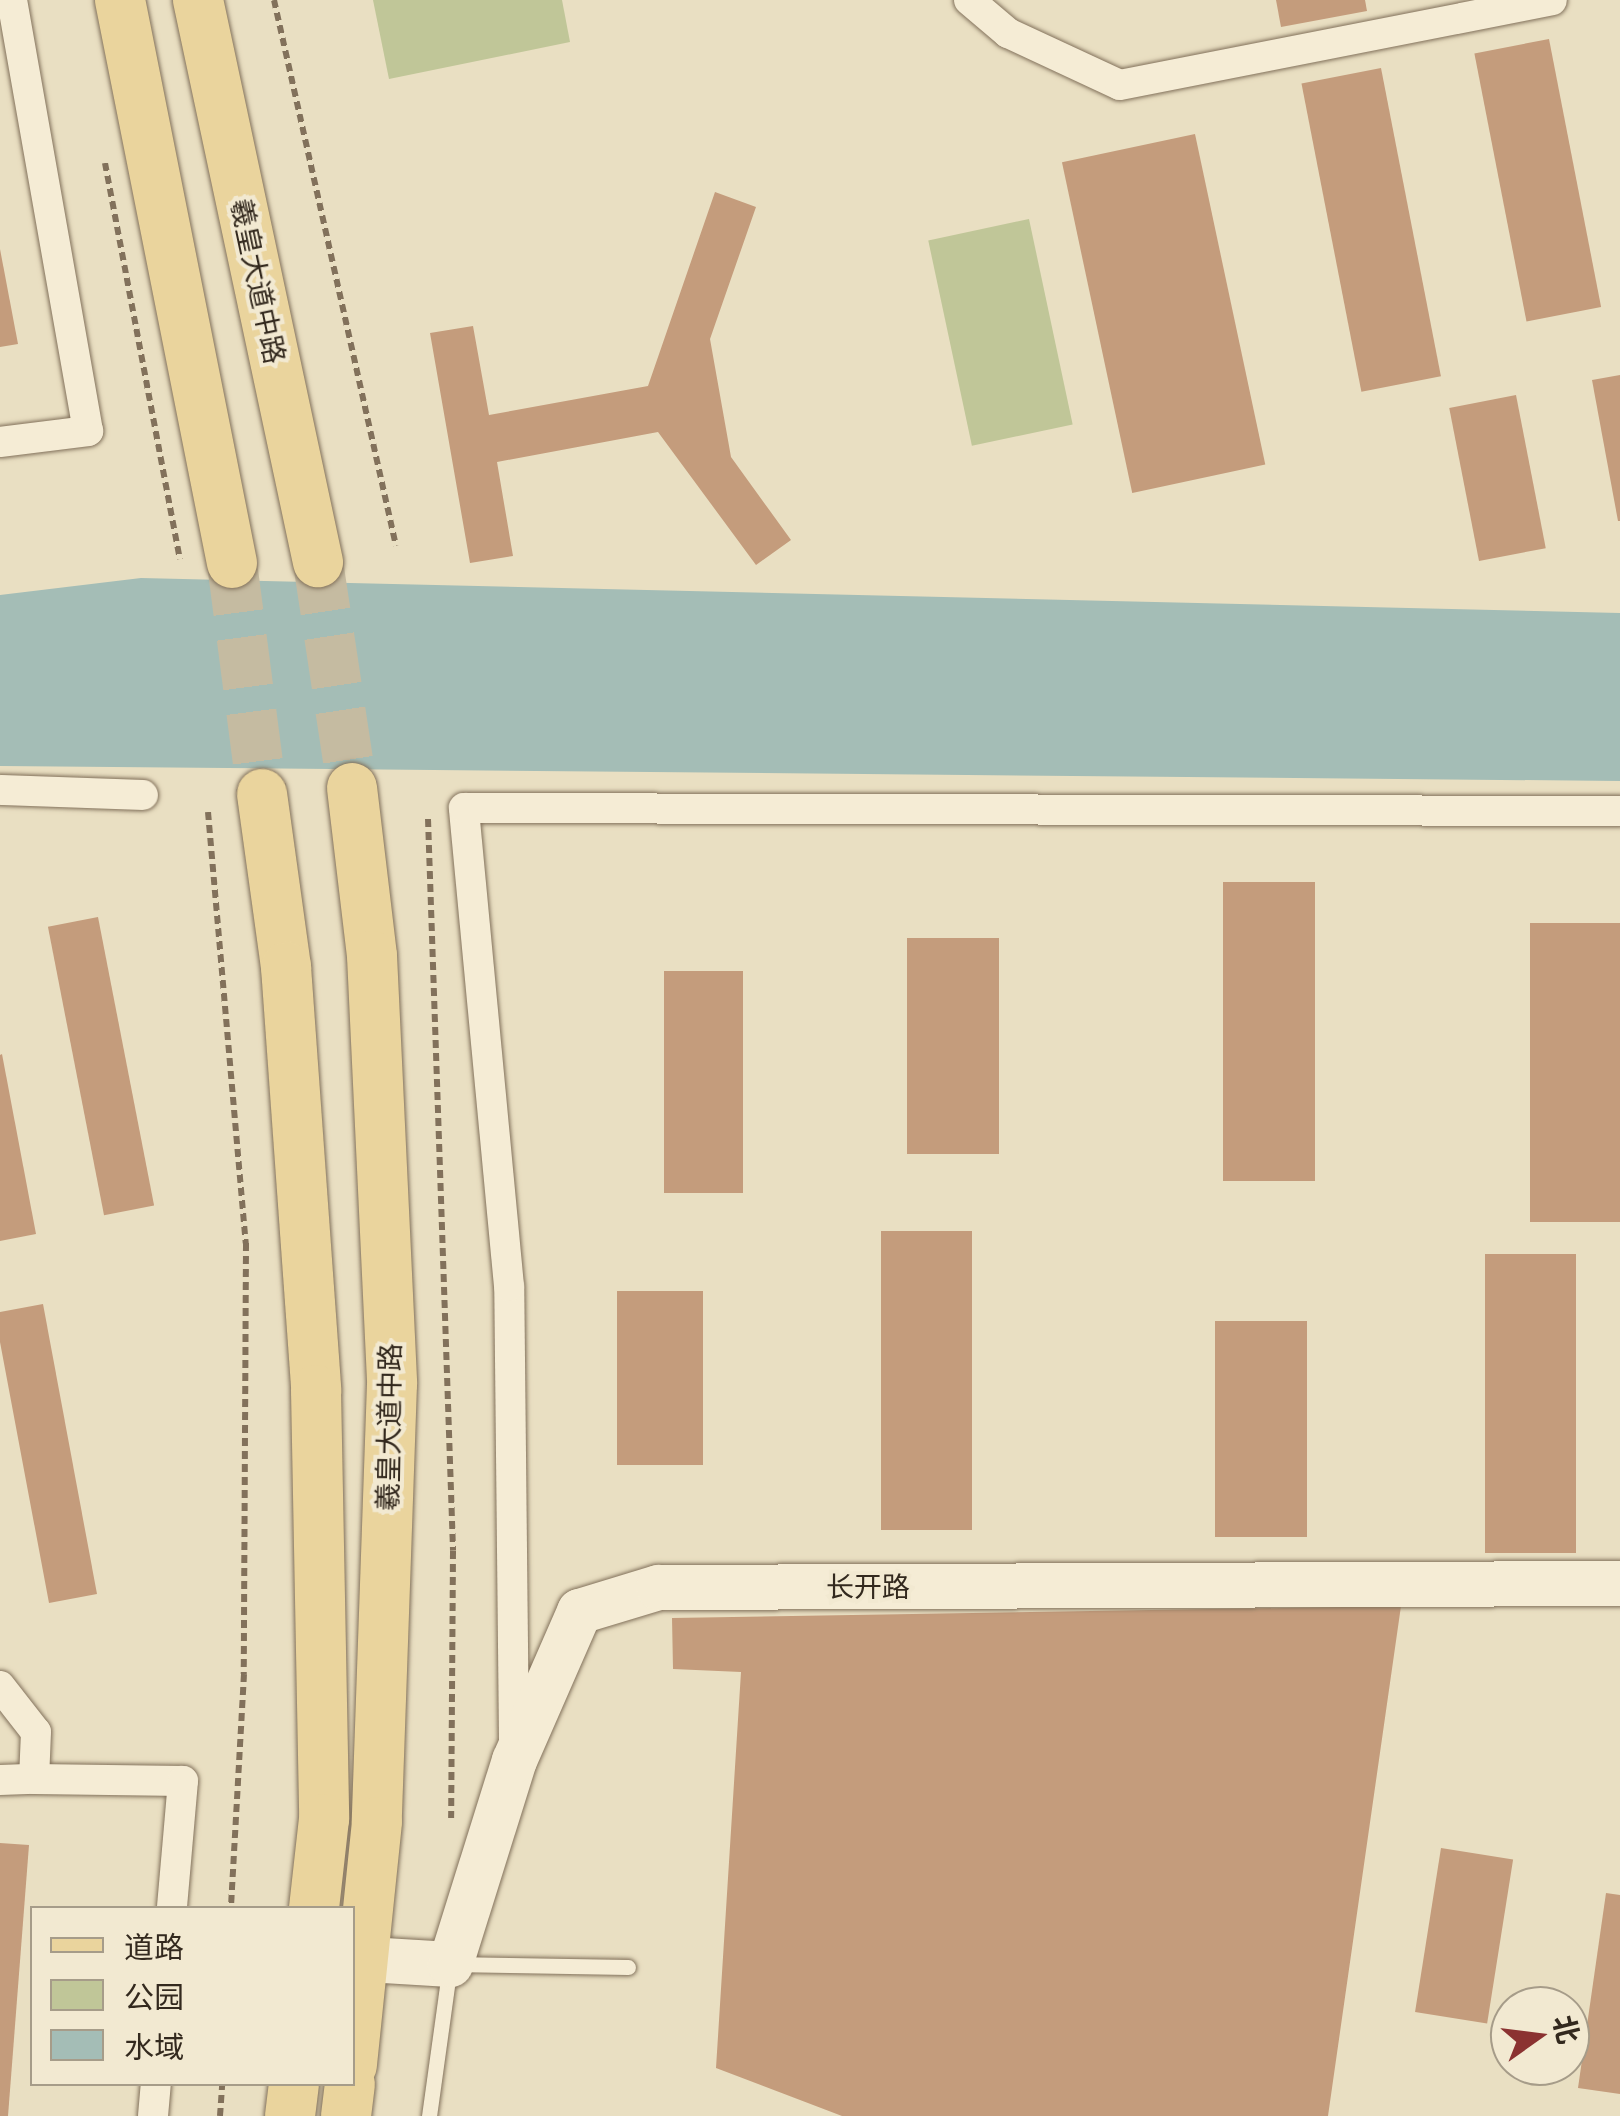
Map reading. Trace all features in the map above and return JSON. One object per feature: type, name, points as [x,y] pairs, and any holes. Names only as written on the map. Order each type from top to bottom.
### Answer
[{"type":"main road","points":[[120,0],[232,563]]},
{"type":"main road","name":"羲皇大道中路","points":[[198,0],[318,562]]},
{"type":"main road","name":"羲皇大道中路","points":[[352,788],[372,956],[392,1384],[367,1959],[355,2045]]},
{"type":"main road","points":[[262,794],[286,967],[316,1390],[324,1818],[314,1906]]},
{"type":"main road","points":[[290,2116],[294,2086]]},
{"type":"main road","points":[[346,2116],[350,2086]]},
{"type":"street","points":[[0,442],[88,431],[12,0]]},
{"type":"street","points":[[970,0],[1008,33],[1120,85],[1552,0]]},
{"type":"street","points":[[0,790],[143,794]]},
{"type":"street","points":[[514,1760],[509,1286],[464,808],[1620,811]]},
{"type":"street","name":"长开路","points":[[450,1964],[514,1760],[579,1610],[658,1587],[1620,1584]]},
{"type":"street","points":[[0,1686],[36,1732],[34,1779]]},
{"type":"street","points":[[0,1780],[183,1781],[172,1906]]},
{"type":"street","points":[[367,1959],[450,1964]]},
{"type":"street","points":[[153,2116],[156,2086]]},
{"type":"lane","points":[[429,2116],[450,1964],[628,1966]]},
{"type":"path","points":[[274,0],[396,546]]},
{"type":"path","points":[[103,154],[180,558]]},
{"type":"path","points":[[208,812],[246,1243],[244,1674],[232,1906]]},
{"type":"path","points":[[428,819],[453,1550],[451,1826]]},
{"type":"path","points":[[220,2116],[222,2086]]},
{"type":"green space","points":[[373,0],[562,0],[570,42],[389,79]]},
{"type":"green space","points":[[1029,219],[1073,424],[972,446],[928,240]]},
{"type":"water","points":[[141,578],[1620,613],[1620,781],[0,766],[0,595]]},
{"type":"building","points":[[1276,0],[1365,0],[1367,11],[1281,27]]},
{"type":"building","points":[[1549,39],[1601,307],[1526,321],[1474,54]]},
{"type":"building","points":[[1381,68],[1441,376],[1361,392],[1301,83]]},
{"type":"building","points":[[1195,134],[1265,465],[1132,493],[1062,162]]},
{"type":"building","points":[[715,192],[756,207],[710,339],[731,457],[791,540],[756,565],[658,432],[497,462],[513,556],[470,563],[430,333],[473,326],[489,415],[648,386]]},
{"type":"building","points":[[0,249],[18,344],[0,347]]},
{"type":"building","points":[[1620,375],[1620,521],[1618,521],[1592,380]]},
{"type":"building","points":[[1516,395],[1546,548],[1479,561],[1449,408]]},
{"type":"building","points":[[1223,882],[1315,882],[1315,1181],[1223,1181]]},
{"type":"building","points":[[98,917],[154,1206],[104,1215],[48,927]]},
{"type":"building","points":[[1530,923],[1620,923],[1620,1222],[1530,1222]]},
{"type":"building","points":[[907,938],[999,938],[999,1154],[907,1154]]},
{"type":"building","points":[[664,971],[743,971],[743,1193],[664,1193]]},
{"type":"building","points":[[0,1055],[36,1234],[0,1241]]},
{"type":"building","points":[[881,1231],[972,1231],[972,1530],[881,1530]]},
{"type":"building","points":[[1485,1254],[1576,1254],[1576,1553],[1485,1553]]},
{"type":"building","points":[[617,1291],[703,1291],[703,1465],[617,1465]]},
{"type":"building","points":[[43,1304],[97,1594],[49,1603],[0,1342],[0,1312]]},
{"type":"building","points":[[1215,1321],[1307,1321],[1307,1537],[1215,1537]]},
{"type":"building","points":[[1401,1606],[1328,2116],[842,2116],[716,2068],[741,1672],[673,1669],[672,1618]]},
{"type":"building","points":[[0,1843],[29,1845],[8,2116],[0,2116]]},
{"type":"building","points":[[1441,1848],[1513,1859],[1493,1986],[1490,1986],[1487,2023],[1415,2012]]},
{"type":"building","points":[[1606,1893],[1620,1895],[1620,2094],[1578,2088],[1590,2086],[1590,2004]]},
{"type":"tunnel","points":[[318,562],[352,788]]},
{"type":"tunnel","points":[[232,563],[262,794]]}]
